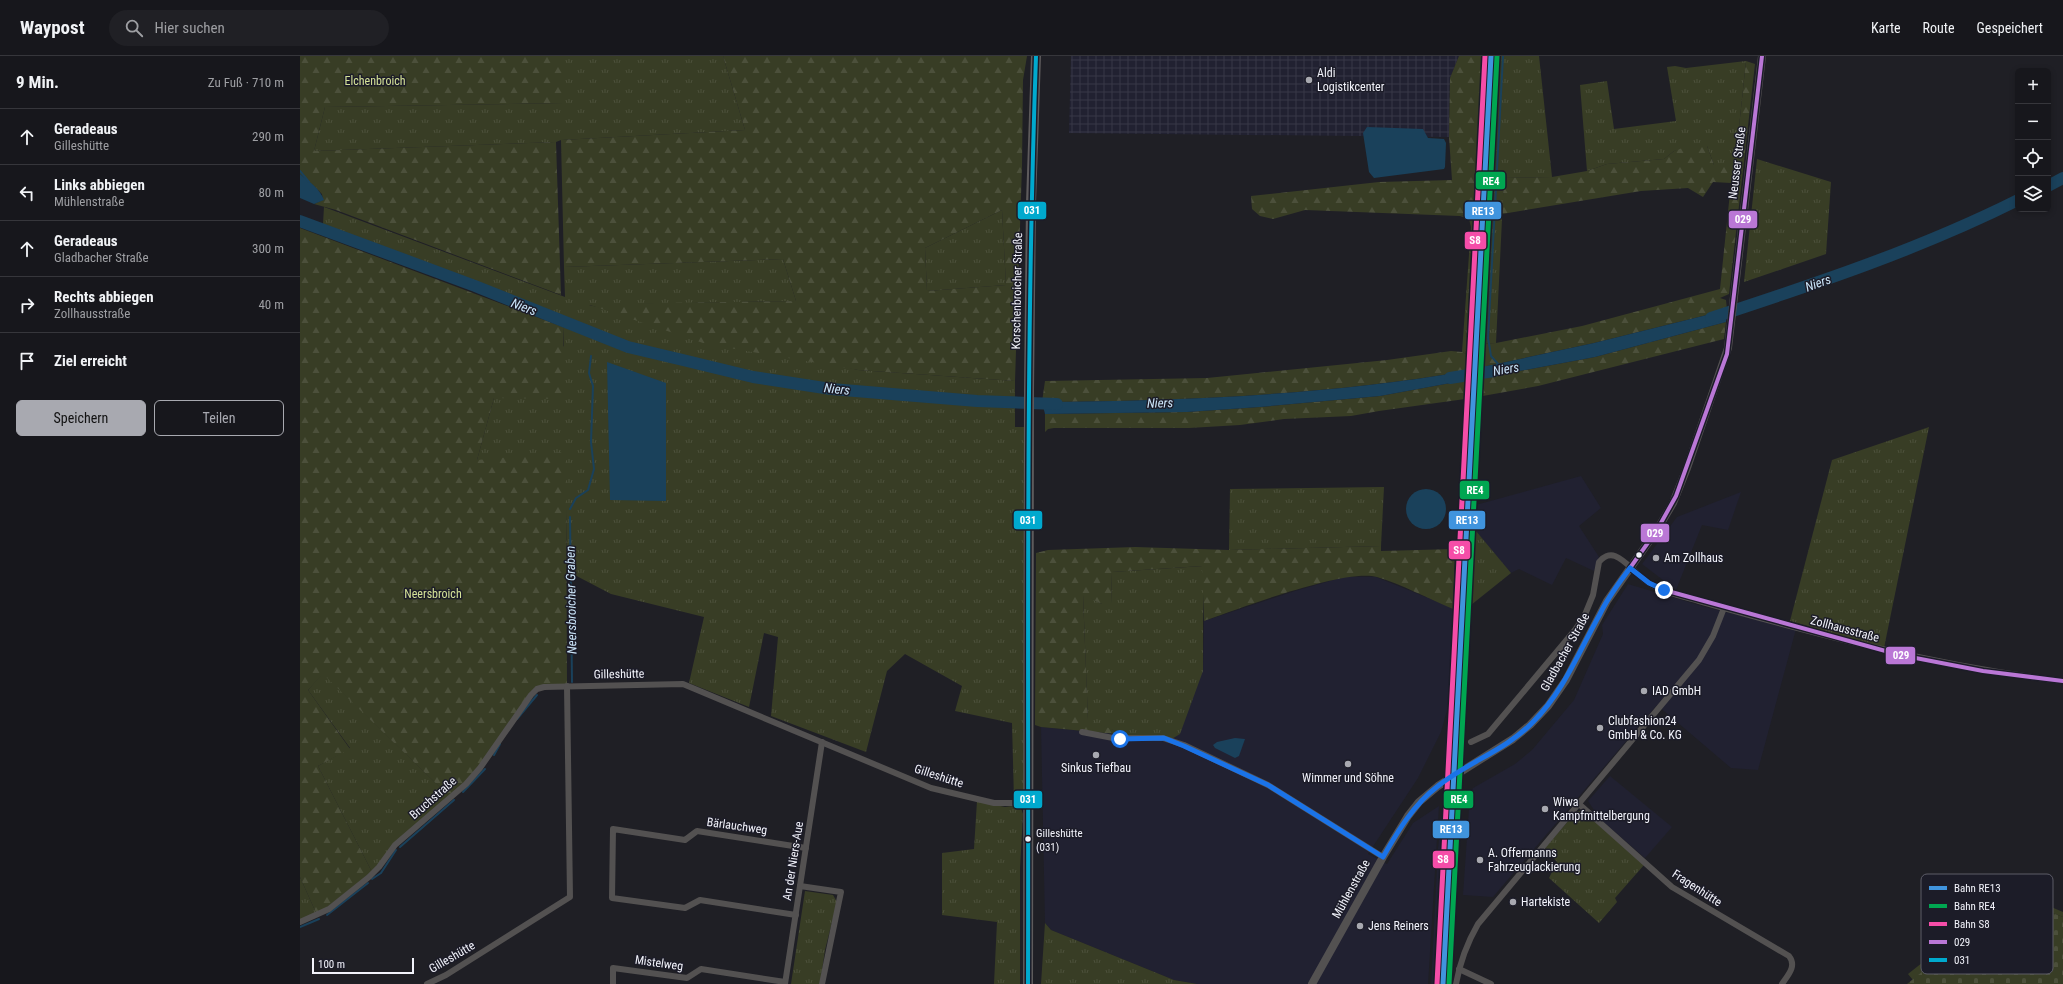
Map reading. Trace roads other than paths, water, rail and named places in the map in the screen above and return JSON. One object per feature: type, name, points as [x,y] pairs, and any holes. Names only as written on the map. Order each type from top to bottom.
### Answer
[{"type":"main road","name":"Korschenbroicher Straße","points":[[1028,984],[1029,394],[1031,203],[1036,56]]},
{"type":"street","name":"Neusser Straße","points":[[1732,320],[1762,56]]},
{"type":"street","name":"Gladbacher Straße","points":[[1432,791],[1513,739],[1540,714],[1564,684],[1600,612],[1657,530],[1676,496],[1723,365],[1732,320]]},
{"type":"street","name":"Gladbacher Straße","points":[[1471,742],[1488,734],[1575,630],[1584,617],[1593,595],[1600,561],[1606,556],[1614,556],[1630,568]]},
{"type":"street","name":"Zollhausstraße","points":[[1630,568],[1658,588],[1724,608],[1900,655],[1983,671],[2063,681]]},
{"type":"street","points":[[1456,984],[1459,969],[1469,939],[1478,924],[1699,660],[1714,636],[1724,608]]},
{"type":"street","name":"Gilleshütte","points":[[427,984],[446,975],[570,897],[567,686],[683,684],[936,789],[994,803],[1028,803]]},
{"type":"street","name":"Bruchstraße","points":[[300,922],[329,909],[369,877],[379,867],[394,845],[466,784],[537,689],[567,686]]},
{"type":"street","points":[[1082,732],[1113,738],[1164,738],[1184,746],[1268,785],[1383,857]]},
{"type":"street","name":"An der Niers-Aue","points":[[785,983],[822,742]]},
{"type":"street","name":"Mühlenstraße","points":[[1312,984],[1383,857],[1408,816],[1432,791]]},
{"type":"street","name":"Fragenhütte","points":[[1579,804],[1672,887],[1789,956],[1792,962],[1792,967],[1782,984]]},
{"type":"street","name":"Bärlauchweg","points":[[796,915],[700,900],[685,908],[612,898],[613,829],[684,840],[697,831],[806,848]]},
{"type":"street","points":[[800,886],[841,892],[822,984]]},
{"type":"street","name":"Mistelweg","points":[[613,984],[613,968],[688,978],[701,969],[785,983]]},
{"type":"street","points":[[1459,969],[1491,984]]},
{"type":"water","points":[[1367,127],[1423,129],[1428,138],[1444,139],[1446,143],[1444,169],[1374,178],[1369,172],[1363,133]]},
{"type":"water","points":[[300,174],[317,189],[324,200],[314,204],[300,198]]},
{"type":"water","points":[[1727,310],[1726,322],[1595,357],[1477,379],[1478,368],[1594,343]]},
{"type":"water","points":[[607,362],[666,383],[666,501],[610,500]]},
{"type":"water","points":[[1467,371],[1467,380],[1380,396],[1260,407],[1187,412],[1045,414],[1042,402],[1149,400],[1255,395],[1362,386]]},
{"type":"water","points":[[1430,489],[1437,492],[1443,498],[1446,509],[1445,517],[1437,526],[1430,529],[1422,529],[1415,526],[1407,517],[1406,505],[1409,498],[1418,490]]},
{"type":"water","points":[[1235,738],[1245,739],[1239,756],[1235,758],[1215,748],[1213,745],[1217,742]]},
{"type":"waterway","points":[[1499,365],[1491,356],[1488,338],[1503,56]]},
{"type":"waterway","points":[[300,171],[309,182]]},
{"type":"waterway","name":"Niers","points":[[2051,184],[2063,178]]},
{"type":"waterway","name":"Niers","points":[[1711,318],[1867,265],[1981,218],[2015,201]]},
{"type":"waterway","name":"Niers","points":[[300,221],[475,286],[628,347],[753,377],[831,389],[977,401],[1057,404]]},
{"type":"waterway","name":"Niers","points":[[332,229],[333,233]]},
{"type":"waterway","points":[[570,509],[576,498],[588,490],[594,469],[591,442],[593,386],[589,373],[591,356]]},
{"type":"waterway","name":"Niers","points":[[1450,378],[1494,371]]},
{"type":"waterway","name":"Neersbroicher Graben","points":[[570,517],[572,682]]},
{"type":"waterway","name":"Neersbroicher Graben","points":[[517,719],[537,695]]},
{"type":"waterway","name":"Neersbroicher Graben","points":[[494,755],[500,744]]},
{"type":"waterway","name":"Neersbroicher Graben","points":[[463,792],[485,769]]},
{"type":"waterway","name":"Neersbroicher Graben","points":[[400,847],[454,800]]},
{"type":"waterway","name":"Neersbroicher Graben","points":[[372,879],[381,873],[396,850]]},
{"type":"waterway","name":"Neersbroicher Graben","points":[[327,915],[368,883]]},
{"type":"waterway","name":"Neersbroicher Graben","points":[[300,927],[319,919]]},
{"type":"rail line","name":"S8","points":[[1437,984],[1485,56]]},
{"type":"rail line","name":"RE13","points":[[1443,984],[1491,56]]},
{"type":"rail line","name":"RE4","points":[[1449,984],[1497,56]]},
{"type":"place","name":"Aldi Logistikcenter","points":[[1309,80]]},
{"type":"place","name":"Am Zollhaus","points":[[1656,558]]},
{"type":"place","name":"IAD GmbH","points":[[1644,691]]},
{"type":"place","name":"Clubfashion24 GmbH & Co. KG","points":[[1600,728]]},
{"type":"place","name":"Sinkus Tiefbau","points":[[1096,755]]},
{"type":"place","name":"Wimmer und Söhne","points":[[1348,764]]},
{"type":"place","name":"Wiwa Kampfmittelbergung","points":[[1545,809]]},
{"type":"place","name":"Gilleshütte (031)","points":[[1028,839]]},
{"type":"place","name":"A. Offermanns Fahrzeuglackierung","points":[[1480,860]]},
{"type":"place","name":"Hartekiste","points":[[1513,902]]},
{"type":"place","name":"Jens Reiners","points":[[1360,926]]},
{"type":"park label","name":"Elchenbroich","points":[[375,81]]},
{"type":"park label","name":"Neersbroich","points":[[433,594]]}]
